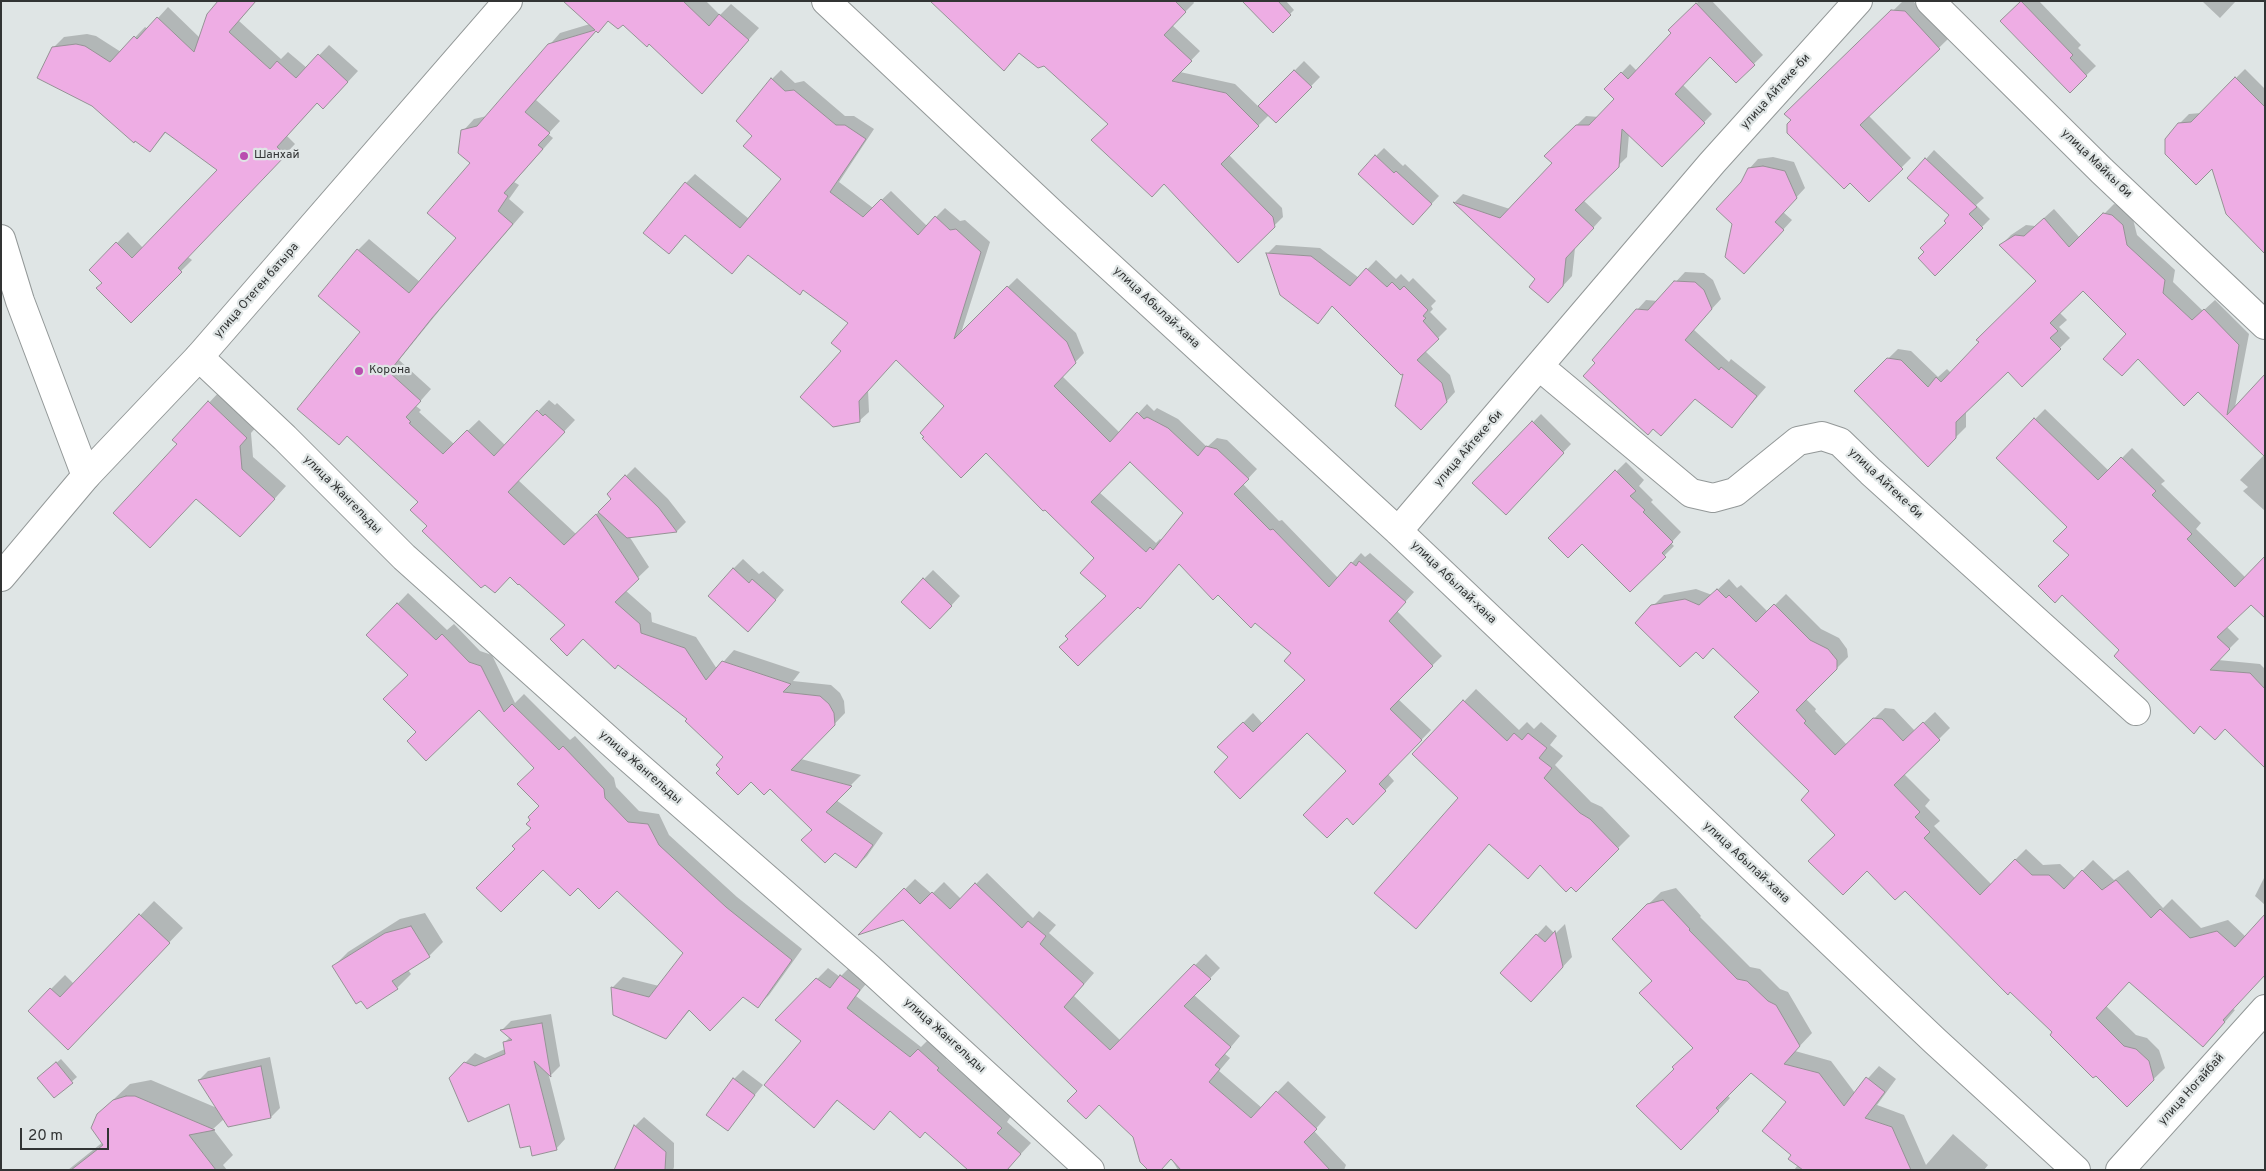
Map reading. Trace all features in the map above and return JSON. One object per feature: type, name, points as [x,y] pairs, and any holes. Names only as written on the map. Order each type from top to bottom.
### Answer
[{"type":"street","name":"улица Отеген батыра","points":[[1,577],[86,476],[199,357],[508,1]]},
{"type":"street","name":"улица Абылай-хана","points":[[826,1],[1056,217],[1398,531],[1828,940],[2076,1170]]},
{"type":"street","name":"улица Айтеке-би","points":[[1398,531],[1540,367],[1712,163],[1858,1]]},
{"type":"street","name":"улица Майкы би","points":[[1930,1],[2102,171],[2265,325]]},
{"type":"street","points":[[1,239],[20,301],[86,476]]},
{"type":"street","name":"улица Жангельды","points":[[199,357],[285,438],[404,557],[623,753],[869,968],[1090,1170]]},
{"type":"street","name":"улица Айтеке-би","points":[[1540,367],[1692,493],[1713,498],[1735,492],[1798,441],[1822,436],[1840,442],[1878,479],[2136,711]]},
{"type":"street","name":"улица Ногайбай","points":[[2120,1170],[2265,1009]]},
{"type":"building","points":[[218,1],[256,1],[229,32],[270,69],[277,61],[296,78],[318,54],[348,82],[323,109],[317,103],[277,147],[286,155],[178,268],[182,272],[131,323],[96,288],[102,283],[89,270],[116,242],[132,258],[217,170],[165,132],[150,152],[135,141],[134,143],[92,106],[37,78],[52,47],[76,44],[85,46],[110,62],[134,36],[137,39],[157,17],[194,52],[207,14]]},
{"type":"building","points":[[563,1],[683,1],[709,26],[719,14],[749,40],[702,94],[649,44],[647,47],[623,25],[618,29],[608,21],[598,33],[596,31],[525,112],[550,133],[538,145],[543,149],[504,193],[508,196],[498,211],[513,224],[432,318],[389,372],[421,401],[406,417],[411,422],[409,423],[443,454],[467,430],[494,456],[537,410],[543,416],[545,414],[565,432],[508,492],[564,545],[596,514],[639,579],[615,602],[640,624],[641,633],[685,648],[706,680],[722,661],[791,684],[783,692],[820,696],[829,704],[834,713],[835,725],[791,770],[852,786],[826,812],[873,845],[856,868],[835,853],[825,863],[801,840],[812,830],[770,789],[764,795],[751,782],[738,795],[716,773],[720,769],[716,765],[723,757],[685,721],[687,719],[618,665],[615,669],[583,639],[567,656],[550,639],[565,625],[510,577],[495,593],[485,585],[481,588],[422,531],[427,526],[410,510],[418,502],[347,436],[339,445],[297,409],[360,332],[318,296],[357,249],[409,293],[456,238],[427,213],[470,163],[458,153],[461,130],[477,126],[548,44],[595,30]]},
{"type":"building","points":[[930,1],[1175,1],[1186,12],[1164,35],[1192,61],[1172,81],[1226,93],[1259,126],[1221,164],[1273,217],[1275,227],[1238,263],[1164,184],[1152,197],[1091,140],[1108,124],[1044,66],[1038,68],[1019,53],[1004,71]]},
{"type":"building","points":[[1242,1],[1278,1],[1291,15],[1273,33]]},
{"type":"building","points":[[2021,1],[2073,55],[2070,58],[2087,76],[2070,93],[2000,21]]},
{"type":"building","points":[[1696,3],[1755,65],[1736,83],[1710,57],[1675,94],[1705,123],[1662,167],[1622,129],[1619,167],[1575,210],[1594,228],[1566,258],[1563,286],[1548,303],[1529,287],[1535,279],[1453,202],[1500,218],[1552,163],[1544,156],[1576,125],[1589,125],[1614,99],[1604,89],[1621,72],[1628,79],[1671,33],[1668,30]]},
{"type":"building","points":[[1891,10],[1905,11],[1940,49],[1860,125],[1903,169],[1869,202],[1850,183],[1844,189],[1787,133],[1787,124],[1791,120],[1784,114]]},
{"type":"building","points":[[1294,70],[1312,87],[1276,123],[1258,106]]},
{"type":"building","points":[[2235,77],[2265,107],[2265,254],[2226,214],[2212,169],[2196,185],[2165,154],[2165,139],[2178,123],[2191,122]]},
{"type":"building","points":[[771,78],[785,91],[794,90],[836,125],[845,125],[866,139],[830,192],[863,217],[881,199],[918,235],[935,216],[950,230],[956,229],[981,252],[954,339],[1007,286],[1067,342],[1076,363],[1054,386],[1110,442],[1137,412],[1144,419],[1147,417],[1168,428],[1198,456],[1206,446],[1217,449],[1249,479],[1234,494],[1270,530],[1273,529],[1329,587],[1351,562],[1356,566],[1359,561],[1406,602],[1389,621],[1433,666],[1390,709],[1422,740],[1379,784],[1386,791],[1353,825],[1347,818],[1327,838],[1303,815],[1346,771],[1307,733],[1240,799],[1214,772],[1228,757],[1217,747],[1243,722],[1253,732],[1305,680],[1284,661],[1291,653],[1255,623],[1251,628],[1218,595],[1213,600],[1179,564],[1140,609],[1138,607],[1078,666],[1059,647],[1068,639],[1065,636],[1106,596],[1080,573],[1094,558],[1045,510],[1043,511],[986,453],[961,478],[922,438],[924,437],[920,433],[944,406],[896,360],[859,401],[860,422],[833,427],[800,397],[841,351],[831,343],[848,323],[803,290],[800,295],[748,255],[732,274],[685,235],[669,254],[643,233],[685,182],[740,228],[781,179],[743,146],[752,136],[736,121]],"holes":[[[1130,462],[1183,513],[1153,550],[1150,547],[1146,552],[1091,502]]]},
{"type":"building","points":[[1375,155],[1394,173],[1396,171],[1432,204],[1413,225],[1358,174]]},
{"type":"building","points":[[1925,158],[1977,207],[1969,214],[1983,228],[1935,276],[1918,258],[1924,252],[1920,248],[1946,223],[1944,221],[1949,215],[1907,178]]},
{"type":"building","points":[[1763,166],[1785,171],[1797,198],[1775,222],[1784,230],[1744,274],[1725,257],[1732,224],[1716,209],[1741,182],[1748,168]]},
{"type":"building","points":[[2103,213],[2112,215],[2123,225],[2127,245],[2165,280],[2163,293],[2192,320],[2204,309],[2239,345],[2227,415],[2265,374],[2265,457],[2198,392],[2184,406],[2138,359],[2122,376],[2103,359],[2126,334],[2083,291],[2050,323],[2058,331],[2050,338],[2061,349],[2022,387],[2008,372],[1956,422],[1956,438],[1928,467],[1854,391],[1887,358],[1901,360],[1928,387],[1936,377],[1941,382],[1979,342],[1976,340],[2036,281],[1999,245],[2015,235],[2024,236],[2044,218],[2069,247]]},
{"type":"building","points":[[1266,253],[1311,256],[1350,286],[1366,268],[1387,287],[1392,282],[1400,290],[1404,286],[1428,310],[1423,316],[1426,318],[1423,321],[1439,339],[1417,360],[1442,383],[1447,402],[1421,430],[1395,406],[1403,374],[1401,375],[1332,306],[1318,324],[1280,295]]},
{"type":"building","points":[[1674,281],[1695,282],[1704,290],[1712,309],[1685,340],[1719,370],[1721,367],[1757,396],[1732,428],[1695,399],[1661,436],[1653,429],[1648,435],[1583,376],[1595,363],[1592,360],[1636,309],[1648,310]]},
{"type":"building","points":[[208,401],[247,438],[240,446],[242,469],[275,499],[240,537],[196,499],[150,548],[113,513],[177,444],[172,440]]},
{"type":"building","points":[[2034,418],[2098,480],[2121,457],[2156,491],[2152,495],[2192,534],[2187,539],[2235,587],[2265,556],[2265,618],[2251,605],[2217,637],[2230,649],[2210,670],[2250,673],[2265,689],[2265,768],[2225,729],[2215,740],[2200,726],[2194,734],[2114,656],[2119,650],[2062,595],[2055,603],[2038,586],[2069,555],[2053,541],[2067,527],[1996,458]]},
{"type":"building","points":[[1532,421],[1564,453],[1506,515],[1472,483]]},
{"type":"building","points":[[1615,470],[1636,491],[1630,496],[1673,542],[1662,553],[1666,557],[1630,592],[1582,544],[1568,558],[1548,538]]},
{"type":"building","points":[[625,475],[659,508],[677,532],[627,538],[598,512],[611,499],[607,494]]},
{"type":"building","points":[[733,568],[749,583],[752,579],[776,600],[748,632],[708,596]]},
{"type":"building","points":[[923,578],[952,606],[930,629],[901,602]]},
{"type":"building","points":[[1717,589],[1726,598],[1729,595],[1756,622],[1774,604],[1810,640],[1828,649],[1837,660],[1837,669],[1796,710],[1806,721],[1804,723],[1835,755],[1873,718],[1882,719],[1903,741],[1923,722],[1940,740],[1894,785],[1920,812],[1915,817],[1930,832],[1924,838],[1980,895],[2015,859],[2032,875],[2049,875],[2064,889],[2082,870],[2102,890],[2116,880],[2151,918],[2160,909],[2190,938],[2217,931],[2235,947],[2265,914],[2265,975],[2223,1020],[2225,1022],[2203,1047],[2129,982],[2096,1018],[2124,1046],[2136,1049],[2149,1061],[2154,1080],[2127,1107],[2096,1076],[2093,1078],[2050,1035],[2052,1032],[2010,992],[2008,995],[1905,891],[1895,900],[1867,871],[1843,895],[1808,861],[1835,835],[1801,800],[1809,791],[1734,717],[1759,692],[1713,648],[1703,659],[1696,652],[1680,667],[1635,623],[1651,605],[1685,599],[1699,605]]},
{"type":"building","points":[[397,603],[436,640],[442,634],[469,662],[481,666],[504,712],[512,704],[559,750],[563,746],[604,789],[605,798],[628,822],[648,824],[659,845],[726,907],[792,960],[758,1008],[743,997],[710,1031],[689,1010],[666,1039],[613,1015],[611,987],[649,997],[683,953],[617,891],[599,909],[578,888],[570,896],[543,870],[501,912],[476,888],[515,849],[512,846],[531,828],[526,824],[530,820],[528,817],[539,806],[517,784],[534,768],[479,710],[426,761],[407,741],[416,732],[383,699],[408,675],[366,635]]},
{"type":"building","points":[[1463,700],[1507,741],[1514,733],[1522,740],[1528,733],[1547,748],[1539,758],[1552,768],[1544,778],[1580,813],[1590,819],[1619,849],[1576,892],[1571,887],[1566,892],[1540,865],[1528,879],[1489,844],[1416,929],[1374,893],[1458,798],[1412,754]]},
{"type":"building","points":[[975,883],[1022,928],[1028,921],[1046,936],[1040,944],[1084,984],[1064,1007],[1110,1050],[1194,964],[1211,979],[1184,1006],[1231,1047],[1215,1065],[1220,1069],[1209,1082],[1251,1118],[1276,1091],[1317,1129],[1304,1142],[1330,1170],[1181,1170],[1171,1159],[1161,1170],[1148,1170],[1140,1162],[1133,1137],[1099,1105],[1086,1119],[1067,1101],[1077,1091],[903,920],[858,935],[904,888],[920,904],[932,892],[950,909]]},
{"type":"building","points":[[1663,900],[1689,930],[1737,979],[1747,981],[1768,1001],[1776,1005],[1800,1046],[1784,1064],[1819,1073],[1844,1106],[1866,1077],[1885,1092],[1865,1118],[1892,1127],[1911,1170],[1803,1170],[1788,1159],[1791,1155],[1762,1131],[1786,1102],[1751,1073],[1716,1108],[1719,1111],[1681,1150],[1636,1106],[1674,1069],[1672,1067],[1693,1048],[1639,993],[1652,981],[1612,939],[1647,904]]},
{"type":"building","points":[[139,914],[170,943],[68,1050],[28,1011],[50,988],[60,997]]},
{"type":"building","points":[[411,926],[430,957],[392,981],[398,989],[367,1009],[361,1001],[356,1004],[332,966],[385,933]]},
{"type":"building","points":[[1555,931],[1563,967],[1531,1002],[1500,973],[1536,934],[1545,942]]},
{"type":"building","points":[[840,975],[860,990],[847,1008],[910,1057],[918,1049],[939,1068],[937,1070],[1002,1128],[997,1133],[1021,1154],[1007,1170],[968,1170],[925,1132],[920,1138],[890,1111],[874,1130],[837,1100],[814,1128],[764,1085],[801,1041],[775,1020],[816,978],[830,988]]},
{"type":"building","points":[[542,1023],[551,1077],[534,1061],[557,1150],[532,1156],[530,1146],[520,1148],[509,1104],[468,1122],[449,1078],[464,1062],[475,1066],[505,1054],[503,1042],[512,1040],[500,1030]]},
{"type":"building","points":[[56,1062],[73,1083],[54,1098],[37,1078]]},
{"type":"building","points":[[261,1066],[271,1118],[228,1127],[198,1080]]},
{"type":"building","points":[[733,1078],[755,1095],[728,1131],[706,1115]]},
{"type":"building","points":[[126,1096],[135,1096],[215,1130],[189,1135],[216,1170],[71,1170],[103,1145],[91,1128],[97,1114],[113,1100]]},
{"type":"building","points":[[634,1125],[666,1152],[665,1170],[614,1170]]},
{"type":"place","name":"Шанхай","points":[[244,156]]},
{"type":"place","name":"Корона","points":[[359,371]]}]
